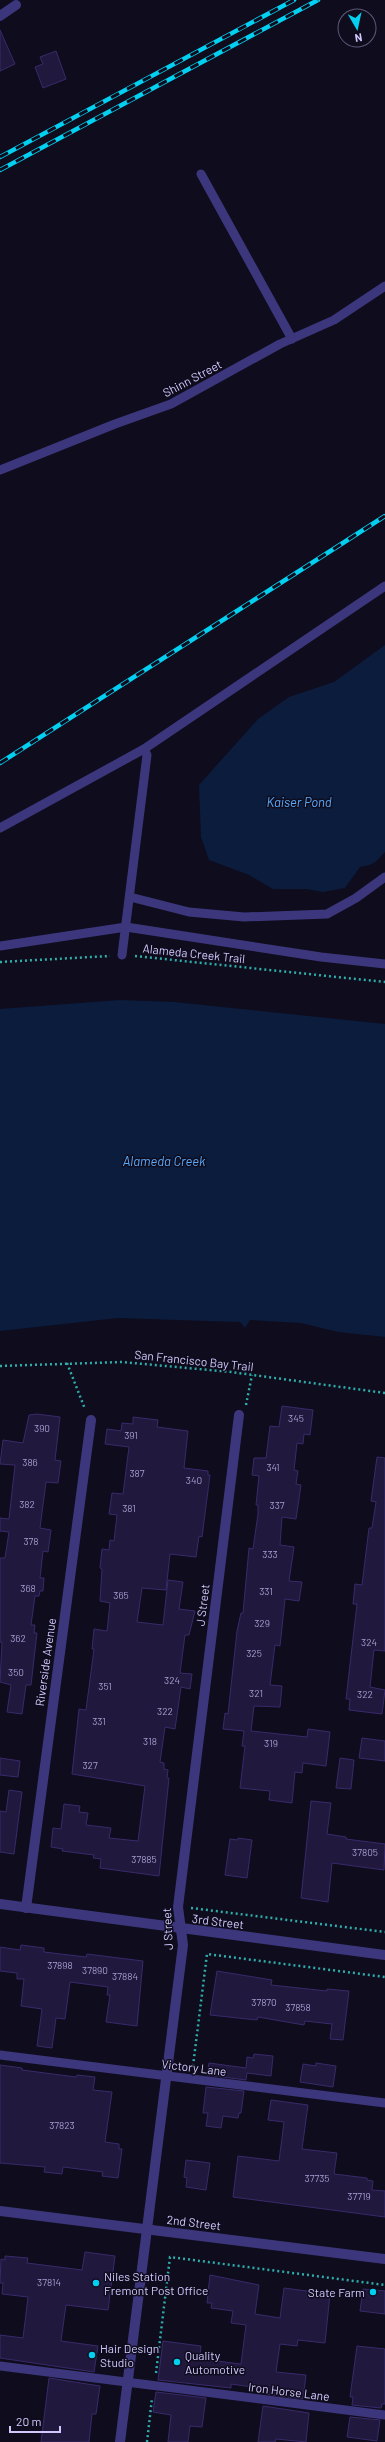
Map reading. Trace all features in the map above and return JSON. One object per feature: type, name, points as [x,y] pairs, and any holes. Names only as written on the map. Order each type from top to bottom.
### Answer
[{"type":"street","points":[[0,16],[16,5]]},
{"type":"street","name":"J Street","points":[[120,2442],[183,1945],[178,1907],[239,1415]]},
{"type":"street","name":"Riverside Avenue","points":[[26,1908],[91,1420]]},
{"type":"street","name":"3rd Street","points":[[0,1904],[385,1955]]},
{"type":"street","name":"2nd Street","points":[[0,2211],[385,2259]]},
{"type":"lane","points":[[201,174],[292,339]]},
{"type":"lane","name":"Shinn Street","points":[[0,470],[115,424],[171,404],[292,339],[334,320],[385,286]]},
{"type":"lane","points":[[0,828],[144,749],[385,586]]},
{"type":"lane","points":[[122,955],[147,755],[144,749]]},
{"type":"lane","points":[[130,897],[189,912],[244,918],[327,914],[356,898],[385,877]]},
{"type":"lane","points":[[0,946],[126,927],[313,956],[385,964]]},
{"type":"lane","name":"Victory Lane","points":[[0,2054],[385,2104]]},
{"type":"lane","name":"Iron Horse Lane","points":[[0,2366],[385,2415]]},
{"type":"path","name":"Alameda Creek Trail","points":[[0,962],[122,955],[154,956],[258,970],[385,982]]},
{"type":"path","name":"San Francisco Bay Trail","points":[[0,1366],[122,1362],[252,1374],[385,1393]]},
{"type":"path","points":[[67,1363],[91,1420]]},
{"type":"path","points":[[239,1415],[248,1403],[252,1374]]},
{"type":"path","points":[[178,1907],[385,1932]]},
{"type":"path","points":[[191,2079],[207,1954],[385,1977]]},
{"type":"path","points":[[147,2442],[170,2257],[385,2285]]},
{"type":"water","name":"Kaiser Pond","points":[[385,645],[385,852],[369,865],[360,867],[345,888],[323,892],[306,889],[273,889],[249,875],[209,860],[201,837],[199,785],[258,719],[289,697],[334,682]]},
{"type":"water","name":"Alameda Creek","points":[[120,1000],[174,1002],[385,1024],[385,1337],[338,1332],[301,1323],[250,1320],[245,1328],[240,1322],[118,1318],[0,1331],[0,1009]]},
{"type":"building","points":[[0,30],[15,64],[0,71]]},
{"type":"building","points":[[56,51],[66,79],[43,88],[35,67],[43,64],[40,57]]},
{"type":"building","points":[[282,1406],[313,1410],[310,1435],[304,1434],[303,1444],[297,1443],[294,1470],[298,1471],[296,1484],[301,1485],[296,1519],[282,1517],[280,1545],[294,1547],[289,1581],[302,1582],[299,1601],[285,1599],[280,1646],[275,1645],[270,1685],[282,1686],[280,1707],[254,1706],[251,1731],[307,1737],[308,1729],[330,1732],[326,1766],[303,1763],[302,1773],[295,1772],[292,1803],[269,1800],[270,1791],[240,1788],[245,1746],[242,1746],[244,1731],[223,1729],[225,1713],[228,1714],[237,1631],[241,1613],[243,1613],[249,1548],[253,1549],[258,1514],[258,1505],[256,1505],[259,1476],[252,1475],[254,1458],[266,1458],[270,1426],[279,1427]]},
{"type":"building","points":[[37,1414],[60,1417],[55,1460],[61,1461],[58,1483],[46,1482],[40,1528],[51,1530],[48,1552],[43,1551],[40,1578],[44,1578],[43,1591],[40,1591],[39,1596],[35,1596],[31,1625],[35,1625],[34,1633],[37,1633],[31,1685],[26,1685],[22,1714],[7,1712],[11,1685],[0,1682],[2,1642],[0,1642],[0,1558],[5,1558],[9,1532],[0,1531],[0,1518],[9,1519],[15,1465],[0,1464],[3,1440],[23,1443],[29,1415]]},
{"type":"building","points":[[133,1417],[158,1420],[157,1427],[188,1431],[184,1468],[208,1471],[208,1475],[210,1475],[202,1537],[199,1536],[196,1557],[170,1554],[166,1590],[142,1588],[137,1622],[163,1625],[168,1580],[183,1582],[179,1609],[195,1611],[189,1635],[185,1635],[180,1673],[192,1674],[190,1689],[181,1687],[175,1729],[165,1727],[160,1762],[164,1763],[164,1769],[168,1770],[167,1778],[169,1778],[159,1876],[100,1868],[101,1859],[93,1858],[94,1855],[62,1851],[63,1849],[51,1847],[53,1828],[61,1829],[64,1804],[80,1806],[79,1812],[88,1813],[86,1825],[111,1828],[109,1838],[138,1841],[145,1786],[72,1774],[79,1709],[86,1710],[94,1649],[92,1649],[94,1629],[107,1631],[110,1603],[100,1601],[102,1569],[100,1568],[102,1549],[109,1550],[110,1540],[114,1541],[117,1515],[109,1514],[112,1493],[123,1494],[129,1447],[105,1444],[107,1429],[121,1431],[122,1423],[133,1424]]},
{"type":"building","points":[[377,1457],[385,1458],[385,1651],[374,1650],[370,1687],[385,1690],[382,1714],[349,1710],[350,1699],[346,1699],[357,1604],[353,1604],[355,1584],[362,1585],[369,1528],[372,1528],[376,1502],[371,1501]]},
{"type":"building","points":[[362,1738],[385,1741],[385,1761],[359,1758]]},
{"type":"building","points":[[0,1758],[20,1761],[18,1777],[0,1775]]},
{"type":"building","points":[[340,1758],[354,1760],[351,1789],[336,1788]]},
{"type":"building","points":[[9,1790],[22,1792],[14,1854],[0,1852],[0,1811],[6,1812]]},
{"type":"building","points":[[311,1801],[331,1803],[327,1834],[346,1837],[346,1839],[385,1844],[384,1870],[332,1863],[328,1902],[301,1898]]},
{"type":"building","points":[[238,1838],[252,1840],[247,1878],[225,1875],[230,1839],[238,1840]]},
{"type":"building","points":[[21,1945],[44,1948],[44,1952],[86,1957],[87,1954],[143,1961],[137,2026],[106,2022],[110,1995],[107,1995],[108,1987],[70,1982],[65,2019],[56,2018],[52,2048],[37,2046],[42,2009],[21,2006],[24,1979],[17,1979],[17,1973],[0,1971],[0,1947],[20,1950]]},
{"type":"building","points":[[217,1971],[272,1980],[271,1985],[327,1991],[327,1989],[349,1991],[343,2040],[330,2039],[332,2024],[305,2021],[304,2025],[258,2017],[257,2020],[210,2015]]},
{"type":"building","points":[[254,2054],[273,2056],[271,2076],[247,2073],[246,2080],[207,2075],[209,2063],[246,2068],[247,2057],[253,2058]]},
{"type":"building","points":[[316,2063],[336,2066],[333,2087],[300,2082],[303,2064],[316,2066]]},
{"type":"building","points":[[0,2065],[22,2068],[22,2070],[76,2077],[77,2075],[95,2077],[93,2090],[112,2092],[105,2142],[119,2144],[119,2149],[122,2149],[118,2178],[102,2176],[103,2172],[63,2167],[62,2174],[44,2172],[45,2167],[0,2163]]},
{"type":"building","points":[[206,2087],[244,2091],[241,2113],[239,2113],[238,2118],[223,2116],[221,2128],[206,2126],[208,2113],[203,2113]]},
{"type":"building","points":[[271,2100],[308,2105],[302,2149],[337,2153],[334,2174],[367,2178],[367,2180],[373,2181],[372,2190],[385,2191],[385,2217],[233,2197],[238,2156],[279,2161],[284,2122],[268,2120]]},
{"type":"building","points":[[186,2160],[210,2163],[206,2190],[186,2187],[187,2178],[184,2177]]},
{"type":"building","points":[[85,2252],[115,2256],[108,2310],[66,2305],[61,2341],[98,2346],[94,2372],[0,2358],[0,2335],[23,2338],[28,2297],[2,2294],[3,2283],[0,2283],[1,2259],[5,2260],[5,2256],[28,2258],[27,2263],[82,2270]]},
{"type":"building","points":[[210,2275],[259,2285],[255,2314],[280,2318],[284,2288],[330,2294],[325,2343],[298,2340],[297,2346],[280,2344],[276,2372],[306,2375],[303,2399],[265,2394],[266,2389],[231,2384],[231,2388],[158,2380],[163,2341],[201,2346],[200,2356],[209,2357],[209,2360],[241,2364],[246,2325],[231,2323],[233,2311],[211,2308],[212,2303],[207,2303]]},
{"type":"building","points":[[363,2289],[385,2291],[385,2314],[360,2311]]},
{"type":"building","points":[[357,2346],[385,2349],[385,2404],[382,2404],[381,2408],[352,2405],[353,2397],[350,2397]]},
{"type":"building","points":[[49,2378],[100,2386],[96,2414],[92,2414],[89,2442],[41,2442]]},
{"type":"building","points":[[156,2392],[206,2398],[202,2427],[190,2426],[188,2442],[168,2442],[171,2415],[153,2412]]},
{"type":"building","points":[[263,2406],[309,2413],[306,2442],[276,2439],[275,2442],[258,2442]]},
{"type":"building","points":[[350,2417],[380,2420],[377,2441],[347,2437]]},
{"type":"railway","points":[[0,157],[294,0]]},
{"type":"railway","points":[[0,170],[318,0]]},
{"type":"railway","points":[[0,763],[385,516]]},
{"type":"place","name":"Niles Station Fremont Post Office","points":[[96,2283]]},
{"type":"place","name":"State Farm","points":[[373,2292]]},
{"type":"place","name":"Hair Design Studio","points":[[92,2355]]},
{"type":"place","name":"Quality Automotive","points":[[177,2362]]}]
